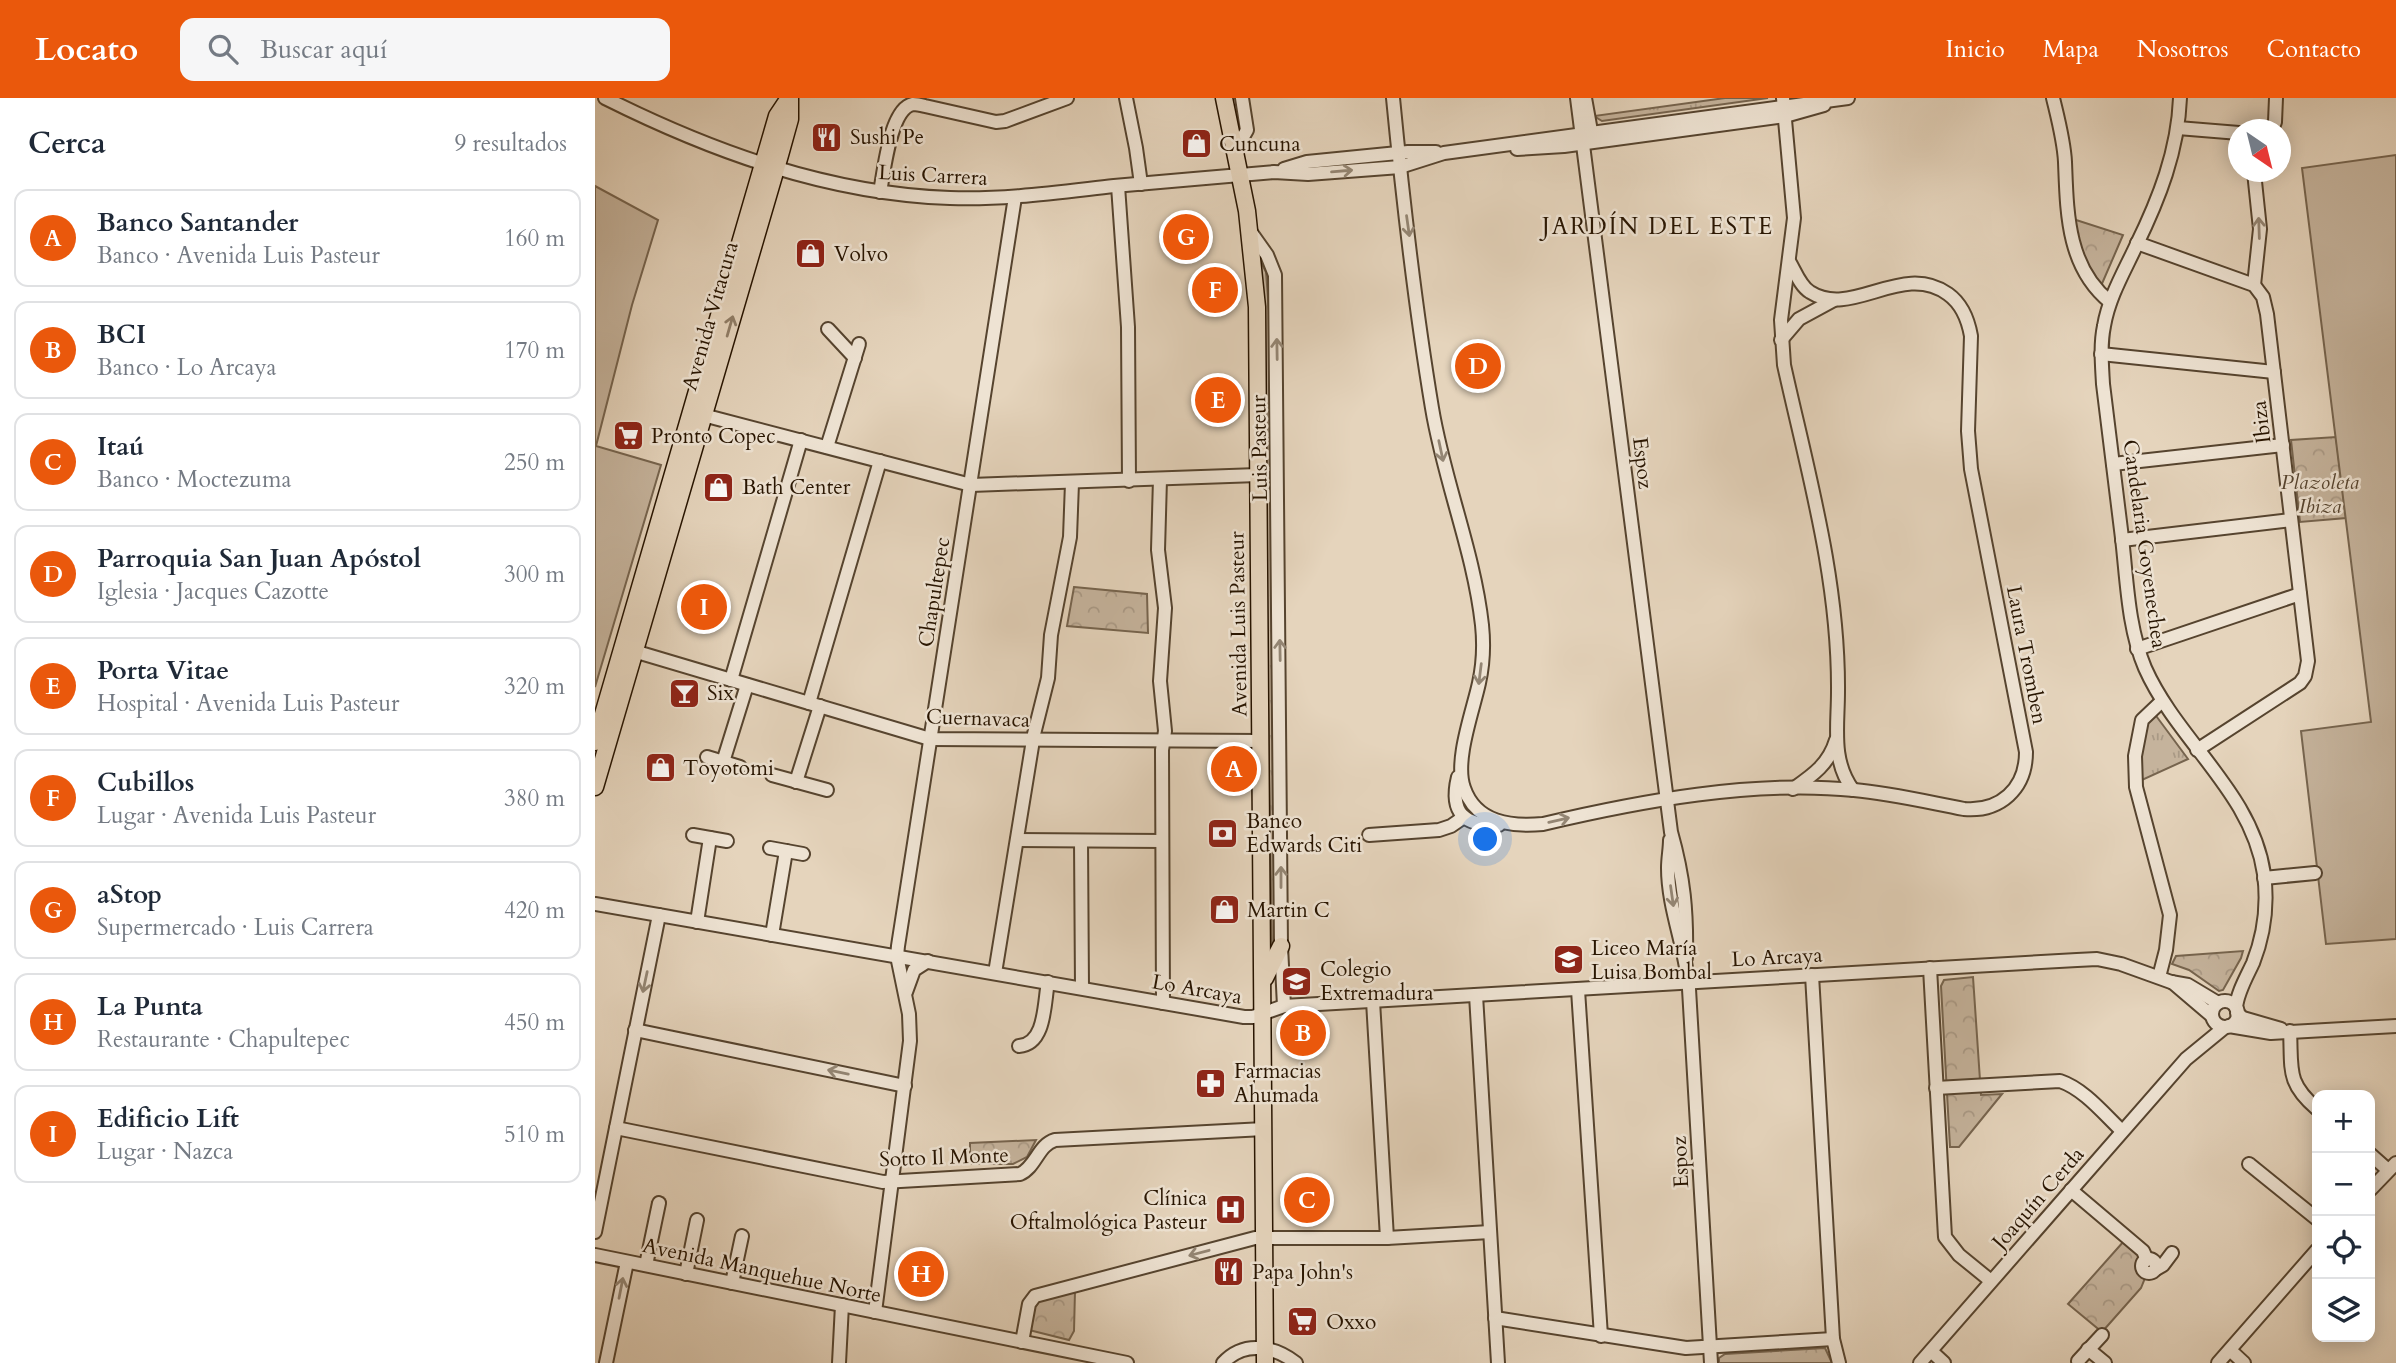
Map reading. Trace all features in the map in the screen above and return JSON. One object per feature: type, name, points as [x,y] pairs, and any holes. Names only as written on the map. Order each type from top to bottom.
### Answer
[{"type":"main road","name":"Avenida Vitacura","points":[[595,787],[629,650],[769,166],[790,118],[789,98]]},
{"type":"main road","name":"Avenida Luis Pasteur","points":[[1224,98],[1250,232],[1258,332],[1265,1356]]},
{"type":"main road","name":"Avenida Vitacura","points":[[595,742],[629,650],[703,415],[769,166]]},
{"type":"main road","points":[[1263,983],[1281,946]]},
{"type":"street","name":"Luis Carrera","points":[[605,98],[655,122],[769,166],[818,180],[880,192],[952,198],[1015,197],[1273,172],[1307,162],[1399,160],[1500,146],[1533,149],[1784,107],[1815,109],[1842,99]]},
{"type":"street","points":[[880,192],[894,124],[906,108],[913,104],[996,122],[1067,98]]},
{"type":"street","points":[[1126,98],[1141,184]]},
{"type":"street","points":[[1235,149],[1248,130],[1242,98]]},
{"type":"street","points":[[1369,835],[1439,830],[1464,817],[1455,794],[1479,681],[1482,629],[1478,599],[1432,409],[1393,98]]},
{"type":"street","name":"Espoz","points":[[1577,98],[1588,138],[1671,832],[1668,869],[1689,982],[1711,1363]]},
{"type":"street","points":[[1585,98],[1588,138]]},
{"type":"street","points":[[2053,98],[2063,147],[2067,213],[2075,252],[2090,282],[2110,302]]},
{"type":"street","name":"Candelaria Goyenechea","points":[[2180,98],[2178,128],[2168,169],[2110,302],[2104,327],[2103,384],[2137,649],[2162,701],[2233,797],[2248,822],[2259,849],[2265,878],[2260,943],[2248,974],[2229,1006]]},
{"type":"street","points":[[2275,119],[2276,98]]},
{"type":"street","points":[[1784,107],[1794,218],[1783,299],[1781,340],[1784,365],[1831,582],[1837,649],[1837,736],[1840,767],[1853,790]]},
{"type":"street","points":[[2178,128],[2228,132]]},
{"type":"street","points":[[2137,243],[2254,285],[2260,229],[2255,182]]},
{"type":"street","points":[[1118,186],[1128,327],[1129,481]]},
{"type":"street","name":"Chapultepec","points":[[875,1312],[910,1041],[906,992],[897,956],[1015,197]]},
{"type":"street","name":"Luis Pasteur","points":[[1250,232],[1267,255],[1275,275],[1281,946],[1285,1006]]},
{"type":"street","points":[[1789,261],[1807,290],[1823,297],[1838,298]]},
{"type":"street","name":"Laura Tromben","points":[[1464,817],[1478,825],[1522,826],[1667,800],[1719,793],[1793,789],[1853,790],[1964,809],[1982,809],[1998,804],[2014,790],[2025,770],[2026,752],[1971,469],[1968,431],[1971,336],[1968,320],[1961,307],[1938,288],[1923,283],[1898,284],[1838,298],[1799,319],[1781,340]]},
{"type":"street","name":"Ibiza","points":[[2197,750],[2289,691],[2305,676],[2308,661],[2267,314],[2263,296],[2254,285]]},
{"type":"street","points":[[828,330],[855,358]]},
{"type":"street","points":[[827,447],[859,344]]},
{"type":"street","points":[[2102,354],[2274,372]]},
{"type":"street","points":[[703,415],[971,485],[1258,475]]},
{"type":"street","points":[[731,680],[801,440]]},
{"type":"street","points":[[2113,464],[2283,445]]},
{"type":"street","points":[[796,782],[880,461]]},
{"type":"street","points":[[1160,479],[1158,550],[1165,608],[1160,681],[1163,740],[1163,1003]]},
{"type":"street","points":[[995,973],[1034,739],[1048,678],[1050,640],[1070,537],[1072,483]]},
{"type":"street","points":[[2122,540],[2291,520]]},
{"type":"street","points":[[2137,649],[2300,594]]},
{"type":"street","name":"Cuernavaca","points":[[629,650],[930,739],[1261,741]]},
{"type":"street","points":[[723,762],[747,685]]},
{"type":"street","points":[[2162,701],[2142,720],[2135,756],[2136,787],[2141,811],[2170,915],[2165,979]]},
{"type":"street","points":[[1793,789],[1825,764],[1833,751],[1837,736]]},
{"type":"street","points":[[1464,753],[1464,788],[1481,811],[1503,824]]},
{"type":"street","points":[[707,757],[740,767]]},
{"type":"street","points":[[772,775],[827,790]]},
{"type":"street","points":[[693,835],[727,841]]},
{"type":"street","points":[[697,922],[710,838]]},
{"type":"street","points":[[1017,840],[1162,841]]},
{"type":"street","points":[[1081,841],[1081,988]]},
{"type":"street","points":[[769,848],[803,854]]},
{"type":"street","points":[[772,935],[786,851]]},
{"type":"street","points":[[2265,878],[2315,873]]},
{"type":"street","name":"Lo Arcaya","points":[[595,904],[1244,1017],[1285,1006],[2097,960],[2121,964],[2188,985],[2229,1006],[2250,1021],[2289,1031]]},
{"type":"street","points":[[595,1232],[659,915]]},
{"type":"street","points":[[906,992],[911,975],[927,961]]},
{"type":"street","points":[[1930,968],[1945,1237],[1959,1255],[1991,1281]]},
{"type":"street","points":[[1812,975],[1833,1339],[1839,1363]]},
{"type":"street","name":"Lo Arcaya","points":[[2165,979],[2212,1018]]},
{"type":"street","points":[[1019,1046],[1031,1043],[1039,1034],[1048,982]]},
{"type":"street","points":[[1578,989],[1601,1336]]},
{"type":"street","points":[[1476,995],[1498,1363]]},
{"type":"street","points":[[1373,1002],[1387,1238]]},
{"type":"street","points":[[2229,1006],[2235,1021],[2227,1027],[2218,1025],[2212,1018],[2213,1009],[2229,1006]]},
{"type":"street","name":"Joaquín Cerda","points":[[2186,1059],[2212,1018]]},
{"type":"street","name":"Lo Arcaya","points":[[2227,1027],[2271,1033],[2396,1026]]},
{"type":"street","name":"Joaquín Cerda","points":[[1920,1363],[2186,1059],[2227,1027]]},
{"type":"street","points":[[635,1030],[905,1086]]},
{"type":"street","points":[[2289,1031],[2292,1073],[2296,1087],[2312,1104]]},
{"type":"street","points":[[1936,1088],[2060,1081],[2071,1084],[2122,1131]]},
{"type":"street","name":"Sotto Il Monte","points":[[615,1128],[883,1182],[1020,1174],[1030,1168],[1046,1145],[1055,1140],[1264,1129]]},
{"type":"street","points":[[2375,1157],[2392,1166],[2375,1185]]},
{"type":"street","points":[[2249,1164],[2313,1216]]},
{"type":"street","points":[[2071,1190],[2143,1251],[2151,1265],[2162,1265],[2172,1253]]},
{"type":"street","points":[[646,1265],[659,1203]]},
{"type":"street","points":[[686,1273],[698,1220]]},
{"type":"street","points":[[1022,1342],[1029,1304],[1035,1296],[1247,1240],[1387,1238],[1490,1232]]},
{"type":"street","points":[[732,1283],[742,1236]]},
{"type":"street","name":"Avenida Manquehue Norte","points":[[595,1255],[1127,1363]]},
{"type":"street","points":[[2218,1363],[2312,1256]]},
{"type":"street","points":[[606,1363],[627,1262]]},
{"type":"street","points":[[839,1363],[842,1306]]},
{"type":"street","points":[[1495,1318],[1686,1348],[1833,1339]]},
{"type":"street","points":[[2077,1362],[2102,1335]]},
{"type":"street","points":[[2088,1349],[2105,1363]]},
{"type":"street","points":[[1223,1363],[1241,1350],[1265,1356],[1283,1354],[1296,1363]]},
{"type":"street","points":[[2230,1350],[2244,1363]]},
{"type":"street","points":[[1931,1351],[1944,1363]]},
{"type":"green space","points":[[1725,98],[1768,98],[1602,121],[1594,116]]},
{"type":"green space","points":[[2396,155],[2396,939],[2326,944],[2301,731],[2371,722],[2302,168]]},
{"type":"green space","points":[[595,186],[658,220],[632,305],[596,446],[661,465],[595,687]]},
{"type":"green space","points":[[2073,219],[2123,235],[2101,286],[2083,254]]},
{"type":"green space","points":[[1261,262],[1266,272],[1270,323],[1277,947],[1272,954]]},
{"type":"green space","name":"Plazoleta Ibiza","points":[[2336,437],[2346,518],[2300,522],[2291,440]]},
{"type":"green space","points":[[1074,587],[1147,594],[1148,633],[1067,626]]},
{"type":"green space","points":[[2151,709],[2188,759],[2142,780],[2142,738]]},
{"type":"green space","points":[[2243,951],[2223,990],[2219,991],[2189,970],[2172,964],[2176,956]]},
{"type":"green space","points":[[1973,977],[1981,1095],[2002,1094],[1959,1147],[1950,1147],[1941,986],[1944,980]]},
{"type":"green space","points":[[1036,1140],[1027,1157],[1013,1164],[970,1164],[970,1143]]},
{"type":"green space","points":[[2124,1241],[2141,1257],[2140,1269],[2145,1278],[2141,1288],[2102,1332],[2068,1304]]},
{"type":"green space","points":[[1075,1291],[1074,1331],[1069,1340],[1029,1330],[1033,1306],[1037,1301]]},
{"type":"green space","points":[[1825,1348],[1832,1363],[1719,1363],[1719,1358],[1725,1354]]},
{"type":"place","name":"Sushi Pe","points":[[827,137]]},
{"type":"place","name":"Cuncuna","points":[[1196,144]]},
{"type":"place","name":"aStop","points":[[1186,237]]},
{"type":"place","name":"Volvo","points":[[811,254]]},
{"type":"place","name":"Cubillos","points":[[1215,290]]},
{"type":"place","name":"Parroquia San Juan Apóstol","points":[[1478,366]]},
{"type":"place","name":"Porta Vitae","points":[[1218,400]]},
{"type":"place","name":"Pronto Copec","points":[[628,436]]},
{"type":"place","name":"Bath Center","points":[[719,487]]},
{"type":"place","name":"Edificio Lift","points":[[704,607]]},
{"type":"place","name":"Six","points":[[684,693]]},
{"type":"place","name":"Toyotomi","points":[[660,768]]},
{"type":"place","name":"Banco Santander","points":[[1234,769]]},
{"type":"place","name":"Banco Edwards Citi","points":[[1223,833]]},
{"type":"place","name":"Martin C","points":[[1224,910]]},
{"type":"place","name":"Liceo María Luisa Bombal","points":[[1568,960]]},
{"type":"place","name":"Colegio Extremadura","points":[[1297,981]]},
{"type":"place","name":"BCI","points":[[1303,1033]]},
{"type":"place","name":"Farmacias Ahumada","points":[[1211,1083]]},
{"type":"place","name":"Itaú","points":[[1307,1200]]},
{"type":"place","name":"Clínica Oftalmológica Pasteur","points":[[1230,1210]]},
{"type":"place","name":"Papa John's","points":[[1229,1272]]},
{"type":"place","name":"La Punta","points":[[921,1274]]},
{"type":"place","name":"Oxxo","points":[[1303,1322]]},
{"type":"district","name":"JARDÍN DEL ESTE","points":[[1658,226]]}]
